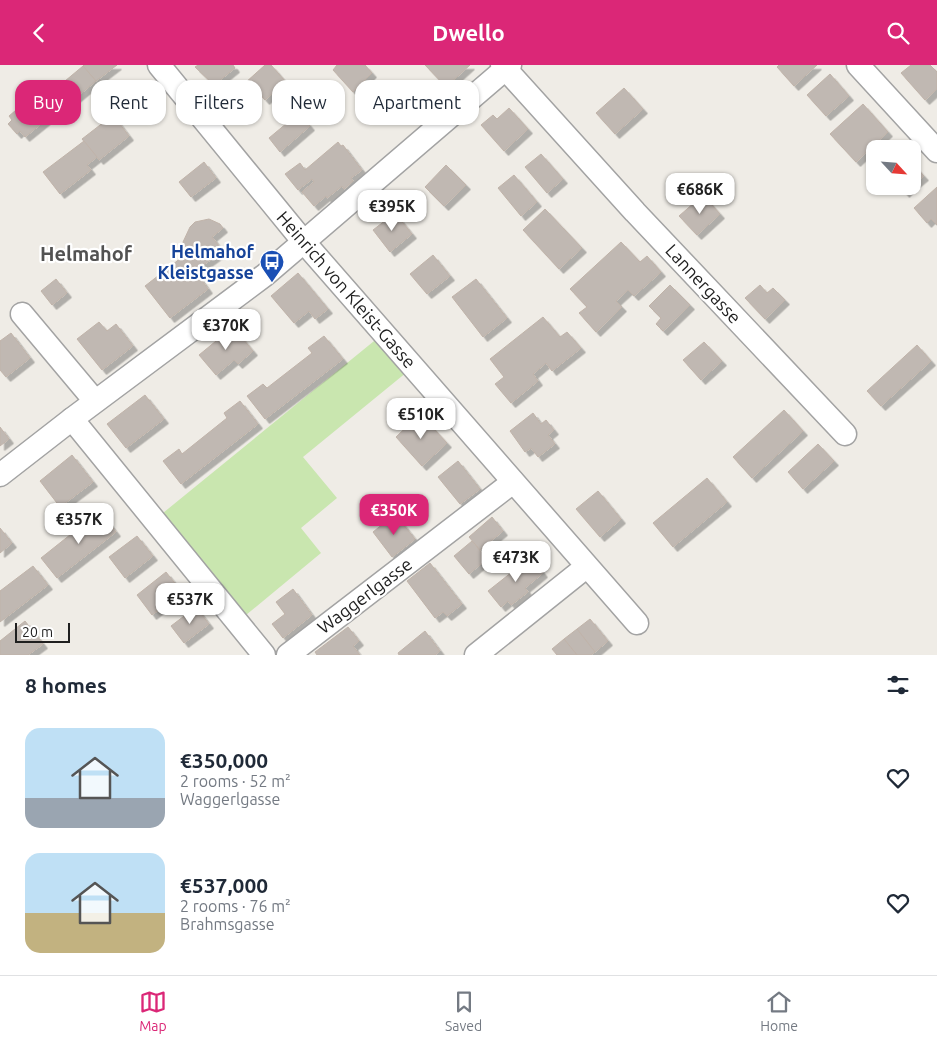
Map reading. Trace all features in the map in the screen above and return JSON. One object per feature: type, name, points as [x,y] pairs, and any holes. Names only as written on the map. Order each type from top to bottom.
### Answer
[{"type":"street","name":"Heinrich von Kleist-Gasse","points":[[159,65],[303,241],[586,567],[637,623]]},
{"type":"street","points":[[858,65],[937,151]]},
{"type":"street","points":[[0,475],[95,401],[265,275],[506,66]]},
{"type":"street","name":"Lannergasse","points":[[506,66],[635,212],[845,434]]},
{"type":"street","points":[[22,314],[95,401]]},
{"type":"street","points":[[72,419],[264,655]]},
{"type":"street","name":"Waggerlgasse","points":[[288,655],[514,482]]},
{"type":"street","points":[[476,655],[586,567]]},
{"type":"green space","points":[[379,337],[407,372],[303,457],[337,498],[301,528],[321,553],[246,615],[163,513]]},
{"type":"building","points":[[117,65],[97,80],[95,80],[83,66]]},
{"type":"building","points":[[198,65],[233,65],[235,68],[220,80],[209,80],[195,67]]},
{"type":"building","points":[[265,65],[271,65],[284,80],[272,80],[272,94],[265,100],[262,97],[262,80],[248,80]]},
{"type":"building","points":[[337,65],[365,65],[372,73],[365,80],[355,80],[355,90],[353,92],[345,83],[345,80],[342,80],[333,70]]},
{"type":"building","points":[[425,65],[470,65],[454,80],[439,80]]},
{"type":"building","points":[[779,65],[817,65],[794,86],[777,67]]},
{"type":"building","points":[[911,65],[930,65],[937,72],[937,89],[925,100],[901,73]]},
{"type":"building","points":[[83,66],[95,80],[91,80],[91,85],[81,94],[81,80],[66,80]]},
{"type":"building","points":[[830,74],[849,96],[826,116],[807,95]]},
{"type":"building","points":[[624,88],[643,109],[615,134],[596,113]]},
{"type":"building","points":[[863,104],[888,132],[879,140],[866,140],[866,153],[856,162],[830,134]]},
{"type":"building","points":[[509,108],[528,129],[504,151],[481,125],[493,115],[497,119]]},
{"type":"building","points":[[15,111],[15,125],[40,125],[25,137],[20,131],[17,134],[8,124],[12,120],[9,116]]},
{"type":"building","points":[[100,125],[121,125],[129,136],[99,160],[82,139]]},
{"type":"building","points":[[285,125],[310,126],[280,152],[269,138]]},
{"type":"building","points":[[84,141],[97,157],[87,165],[91,170],[60,194],[43,172]]},
{"type":"building","points":[[338,142],[341,146],[343,145],[362,170],[351,178],[353,181],[344,189],[342,186],[314,206],[302,192],[314,182],[312,179],[298,190],[285,174],[300,163],[305,170]]},
{"type":"building","points":[[541,154],[563,179],[547,193],[525,167]]},
{"type":"building","points":[[204,162],[216,178],[191,197],[179,182]]},
{"type":"building","points":[[446,165],[466,185],[444,206],[425,187]]},
{"type":"building","points":[[514,175],[537,202],[521,216],[498,188]]},
{"type":"building","points":[[937,187],[937,225],[931,219],[927,223],[914,208]]},
{"type":"building","points":[[703,195],[720,214],[697,235],[679,216]]},
{"type":"building","points":[[545,209],[582,248],[559,269],[523,230]]},
{"type":"building","points":[[395,213],[412,234],[390,252],[373,230]]},
{"type":"building","points":[[209,219],[220,224],[223,228],[212,237],[223,251],[195,271],[208,289],[170,318],[145,286],[186,254],[183,249],[183,242],[190,227],[195,222]]},
{"type":"building","points":[[621,242],[640,262],[647,256],[661,272],[634,296],[628,290],[616,301],[622,307],[596,332],[579,313],[587,307],[570,289]]},
{"type":"building","points":[[433,255],[450,276],[427,294],[410,274]]},
{"type":"building","points":[[298,273],[328,309],[315,319],[309,311],[294,323],[271,296]]},
{"type":"building","points":[[56,279],[67,293],[52,305],[41,291]]},
{"type":"building","points":[[476,279],[507,318],[483,337],[452,297]]},
{"type":"building","points":[[670,285],[690,305],[663,331],[656,324],[661,318],[649,306]]},
{"type":"building","points":[[760,285],[767,293],[773,288],[785,300],[765,319],[745,298]]},
{"type":"building","points":[[543,317],[560,337],[567,332],[581,348],[552,371],[546,363],[533,374],[538,381],[511,403],[495,384],[504,377],[490,359]]},
{"type":"building","points":[[99,322],[107,331],[116,324],[133,346],[102,370],[77,339]]},
{"type":"building","points":[[233,327],[253,351],[238,364],[234,360],[216,375],[199,355]]},
{"type":"building","points":[[11,333],[30,358],[6,377],[0,370],[0,341]]},
{"type":"building","points":[[324,336],[343,359],[265,419],[247,396],[263,384],[267,388],[312,353],[308,348]]},
{"type":"building","points":[[704,342],[722,361],[701,380],[683,360]]},
{"type":"building","points":[[917,345],[931,361],[881,406],[867,391]]},
{"type":"building","points":[[145,395],[164,419],[126,448],[107,424]]},
{"type":"building","points":[[240,401],[258,424],[181,484],[163,461],[179,449],[182,454],[227,418],[224,413]]},
{"type":"building","points":[[784,410],[803,431],[752,478],[733,457]]},
{"type":"building","points":[[533,413],[541,424],[546,420],[554,430],[548,435],[555,444],[538,457],[531,448],[525,452],[510,431]]},
{"type":"building","points":[[420,414],[447,443],[422,466],[396,437]]},
{"type":"building","points":[[0,427],[9,439],[0,446]]},
{"type":"building","points":[[818,444],[834,461],[803,489],[788,472]]},
{"type":"building","points":[[72,455],[93,482],[60,507],[40,481]]},
{"type":"building","points":[[458,461],[480,489],[460,504],[438,477]]},
{"type":"building","points":[[707,478],[727,502],[673,547],[653,523]]},
{"type":"building","points":[[598,491],[621,519],[600,537],[576,509]]},
{"type":"building","points":[[100,511],[116,532],[57,578],[41,558]]},
{"type":"building","points":[[395,514],[415,539],[392,557],[373,532]]},
{"type":"building","points":[[492,517],[503,531],[480,550],[469,537]]},
{"type":"building","points":[[0,528],[12,543],[0,553]]},
{"type":"building","points":[[137,536],[153,556],[125,578],[109,557]]},
{"type":"building","points":[[472,541],[487,559],[469,574],[454,556]]},
{"type":"building","points":[[531,557],[543,573],[525,588],[528,592],[511,605],[508,601],[501,607],[488,591]]},
{"type":"building","points":[[430,563],[462,604],[447,616],[443,612],[435,618],[407,581]]},
{"type":"building","points":[[33,566],[48,585],[0,622],[0,591]]},
{"type":"building","points":[[166,572],[182,592],[152,615],[137,595]]},
{"type":"building","points":[[293,589],[312,615],[283,638],[272,624],[285,614],[276,602]]},
{"type":"building","points":[[196,607],[209,624],[184,643],[171,626]]},
{"type":"building","points":[[590,619],[608,641],[595,652],[577,629]]},
{"type":"building","points":[[25,621],[43,644],[28,655],[0,655],[0,641]]},
{"type":"building","points":[[348,627],[359,641],[353,646],[360,655],[317,655],[315,652]]},
{"type":"building","points":[[577,629],[595,652],[591,655],[577,655],[564,639]]},
{"type":"building","points":[[425,631],[440,651],[435,655],[399,655],[398,653]]},
{"type":"building","points":[[564,639],[577,655],[557,655],[552,649]]},
{"type":"place","name":"Helmahof Kleistgasse","points":[[272,283]]},
{"type":"district","name":"Helmahof","points":[[86,254]]}]
